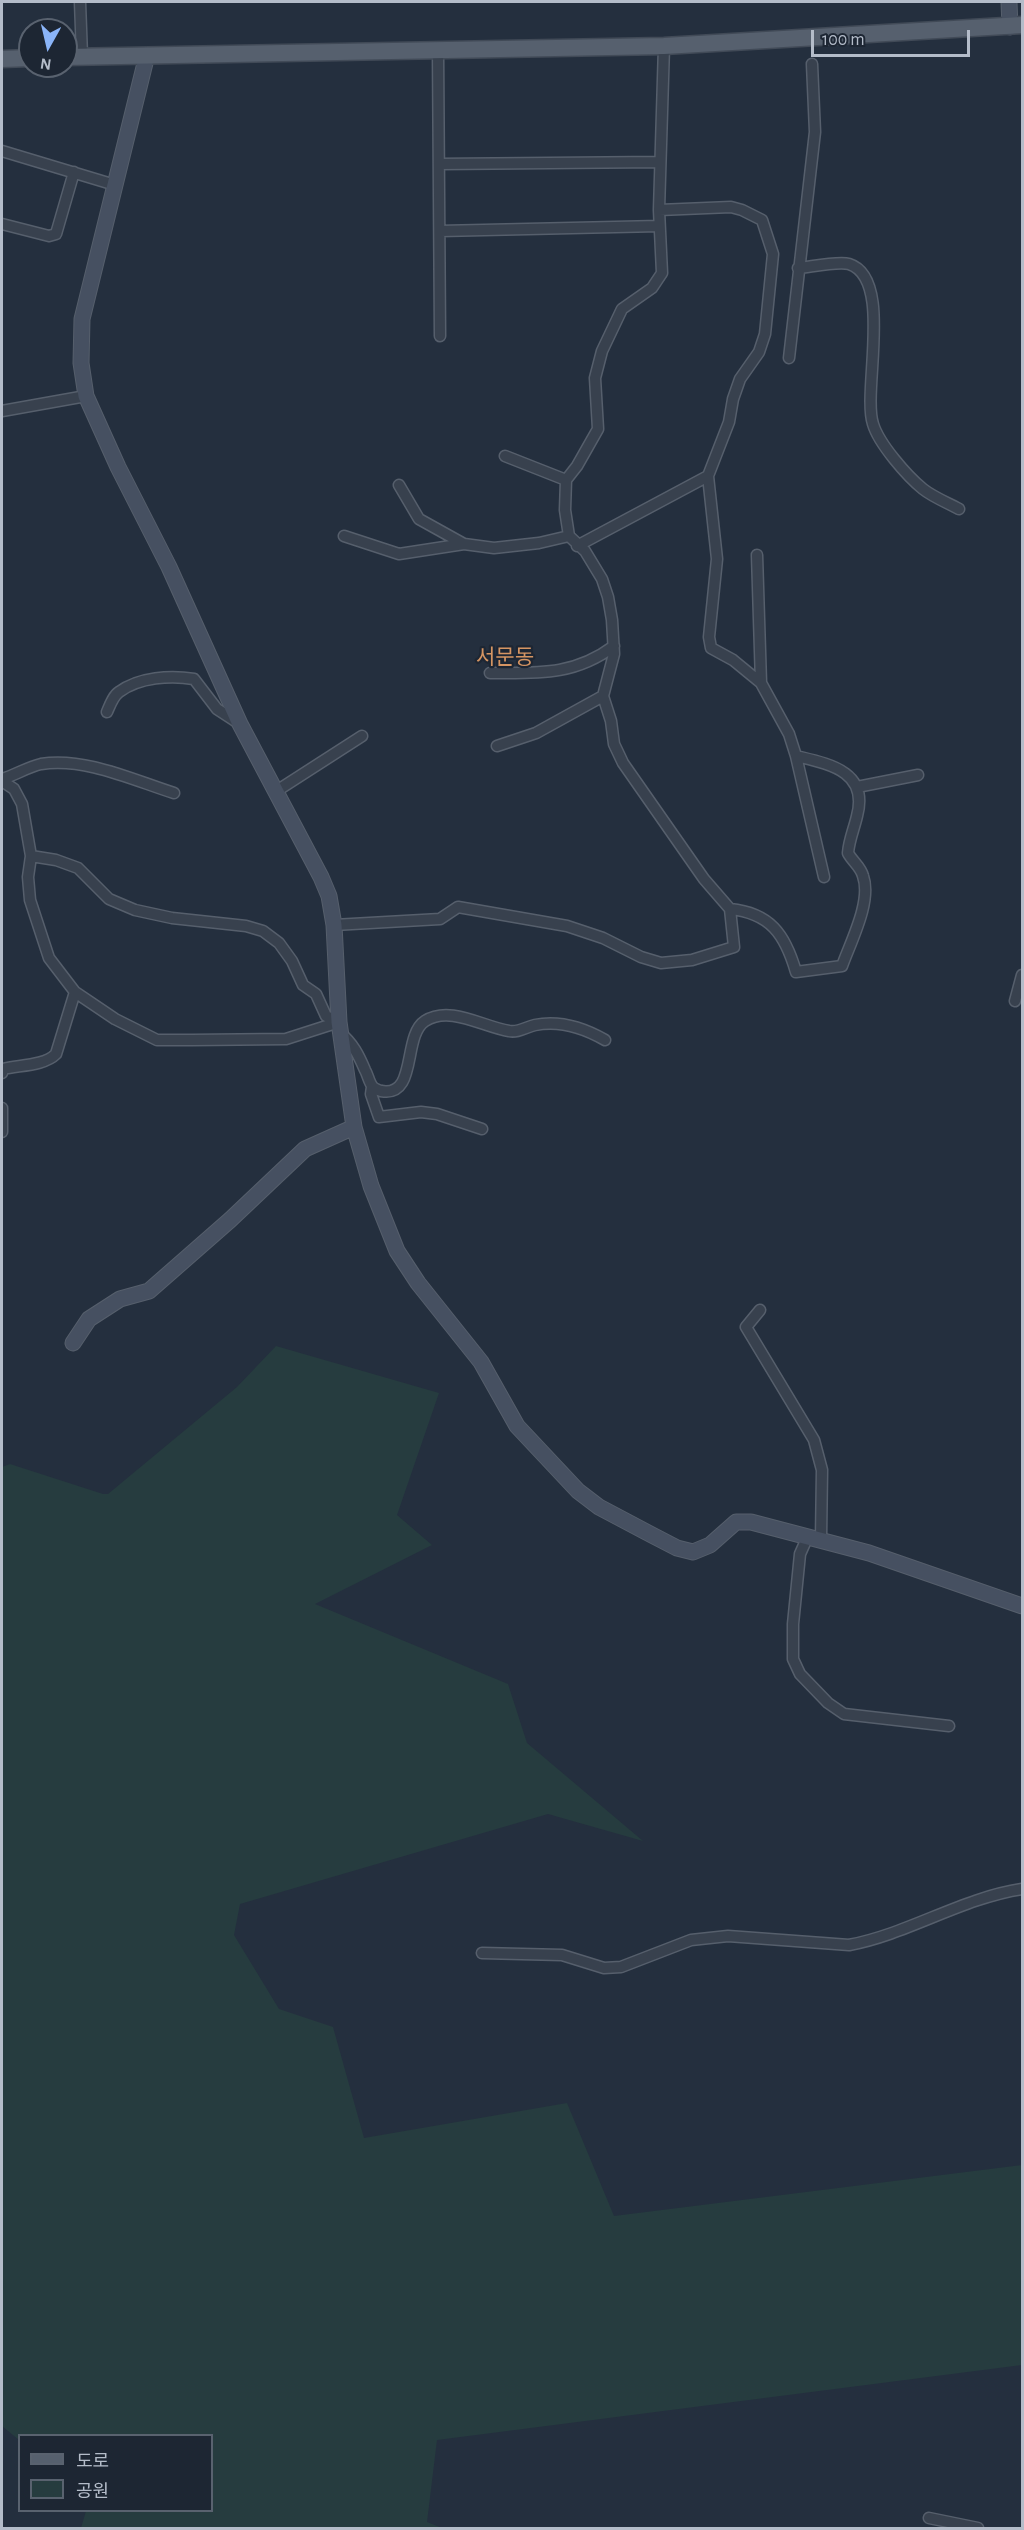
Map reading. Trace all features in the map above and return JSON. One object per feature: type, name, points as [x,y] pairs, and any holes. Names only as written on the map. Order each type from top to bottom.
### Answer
[{"type":"main road","points":[[78,57],[664,46],[1016,26]]},
{"type":"main road","points":[[2,59],[18,58]]},
{"type":"street","points":[[78,20],[80,2]]},
{"type":"street","points":[[1009,2],[1016,26]]},
{"type":"street","points":[[334,925],[440,919],[458,907],[567,926],[603,938],[641,957],[661,963],[692,960],[734,947],[730,909],[704,879],[623,763],[614,744],[603,696],[614,654],[612,620],[602,579],[585,551],[577,546],[569,536],[565,510],[566,480],[598,429],[595,378],[602,351],[622,309],[652,288],[662,273],[659,210],[664,46]]},
{"type":"street","points":[[438,51],[440,336]]},
{"type":"street","points":[[147,55],[82,319],[81,363],[86,396],[118,467],[169,567],[240,724],[321,877],[328,896],[334,925],[340,1027],[354,1127],[371,1186],[397,1251],[418,1283],[481,1362],[517,1426],[578,1491],[599,1507],[677,1548],[693,1552],[710,1545],[736,1522],[752,1522],[815,1537],[1023,1606]]},
{"type":"street","points":[[789,358],[815,132],[812,64]]},
{"type":"street","points":[[2,151],[116,185]]},
{"type":"street","points":[[439,164],[660,162]]},
{"type":"street","points":[[2,224],[49,236],[56,234],[74,172]]},
{"type":"street","points":[[659,210],[731,207],[742,210],[762,220],[773,254],[765,334],[759,352],[740,379],[733,399],[729,422],[708,476],[717,559],[709,637],[711,648],[733,660],[760,683],[789,734],[824,877]]},
{"type":"street","points":[[440,231],[659,226]]},
{"type":"street","points":[[798,268],[848,264],[863,274],[870,292],[875,345],[871,411],[873,426],[893,457],[924,490],[959,509]]},
{"type":"street","points":[[2,411],[86,396]]},
{"type":"street","points":[[505,456],[566,480]]},
{"type":"street","points":[[577,546],[708,476]]},
{"type":"street","points":[[399,485],[419,519],[464,544]]},
{"type":"street","points":[[344,536],[399,554],[464,544],[494,548],[538,543],[569,536]]},
{"type":"street","points":[[757,555],[760,683]]},
{"type":"street","points":[[489,673],[543,673],[571,669],[588,662],[614,646]]},
{"type":"street","points":[[107,712],[118,692],[134,684],[164,677],[184,677],[194,679],[217,709],[240,724]]},
{"type":"street","points":[[497,746],[536,733],[603,696]]},
{"type":"street","points":[[275,792],[362,736]]},
{"type":"street","points":[[730,909],[750,911],[766,919],[790,950],[796,972],[842,966],[865,902],[867,887],[862,872],[848,853],[860,800],[857,787],[846,773],[830,764],[796,756]]},
{"type":"street","points":[[2,780],[39,765],[61,763],[93,768],[174,793]]},
{"type":"street","points":[[857,787],[918,775]]},
{"type":"street","points":[[2,780],[14,789],[22,804],[31,856],[28,877],[30,900],[49,958],[75,992],[115,1020],[158,1040],[286,1039],[340,1027]]},
{"type":"street","points":[[31,856],[56,860],[78,868],[109,899],[135,910],[172,918],[246,926],[263,931],[279,943],[292,962],[303,985],[316,994],[326,1016],[340,1027],[355,1048],[372,1087],[371,1094],[379,1116],[421,1112],[437,1114],[483,1129]]},
{"type":"street","points":[[1015,1001],[1023,975]]},
{"type":"street","points":[[2,1072],[3,1069],[50,1060],[56,1054],[75,992]]},
{"type":"street","points":[[372,1087],[381,1091],[395,1089],[403,1083],[408,1069],[412,1040],[420,1026],[433,1018],[460,1016],[511,1032],[542,1023],[573,1026],[605,1040]]},
{"type":"street","points":[[2,1108],[2,1132]]},
{"type":"street","points":[[73,1343],[88,1319],[120,1299],[149,1291],[230,1220],[305,1149],[354,1127]]},
{"type":"street","points":[[760,1310],[746,1327],[814,1440],[822,1470],[815,1537],[800,1554],[795,1589],[793,1659],[801,1674],[828,1704],[844,1714],[949,1726]]},
{"type":"street","points":[[482,1953],[562,1955],[604,1968],[621,1967],[691,1940],[728,1936],[849,1945],[865,1942],[955,1907],[1023,1889]]},
{"type":"street","points":[[929,2517],[978,2529]]},
{"type":"green space","points":[[276,1346],[439,1393],[397,1515],[432,1545],[315,1604],[508,1684],[527,1743],[643,1841],[548,1814],[240,1904],[234,1935],[279,2009],[333,2027],[364,2138],[567,2103],[614,2216],[1022,2165],[1022,2365],[437,2440],[427,2522],[442,2528],[81,2528],[86,2512],[213,2512],[213,2434],[18,2434],[18,2439],[2,2426],[2,1467],[10,1464],[108,1494],[237,1387]]},
{"type":"district","name":"서문동","points":[[505,658]]}]
